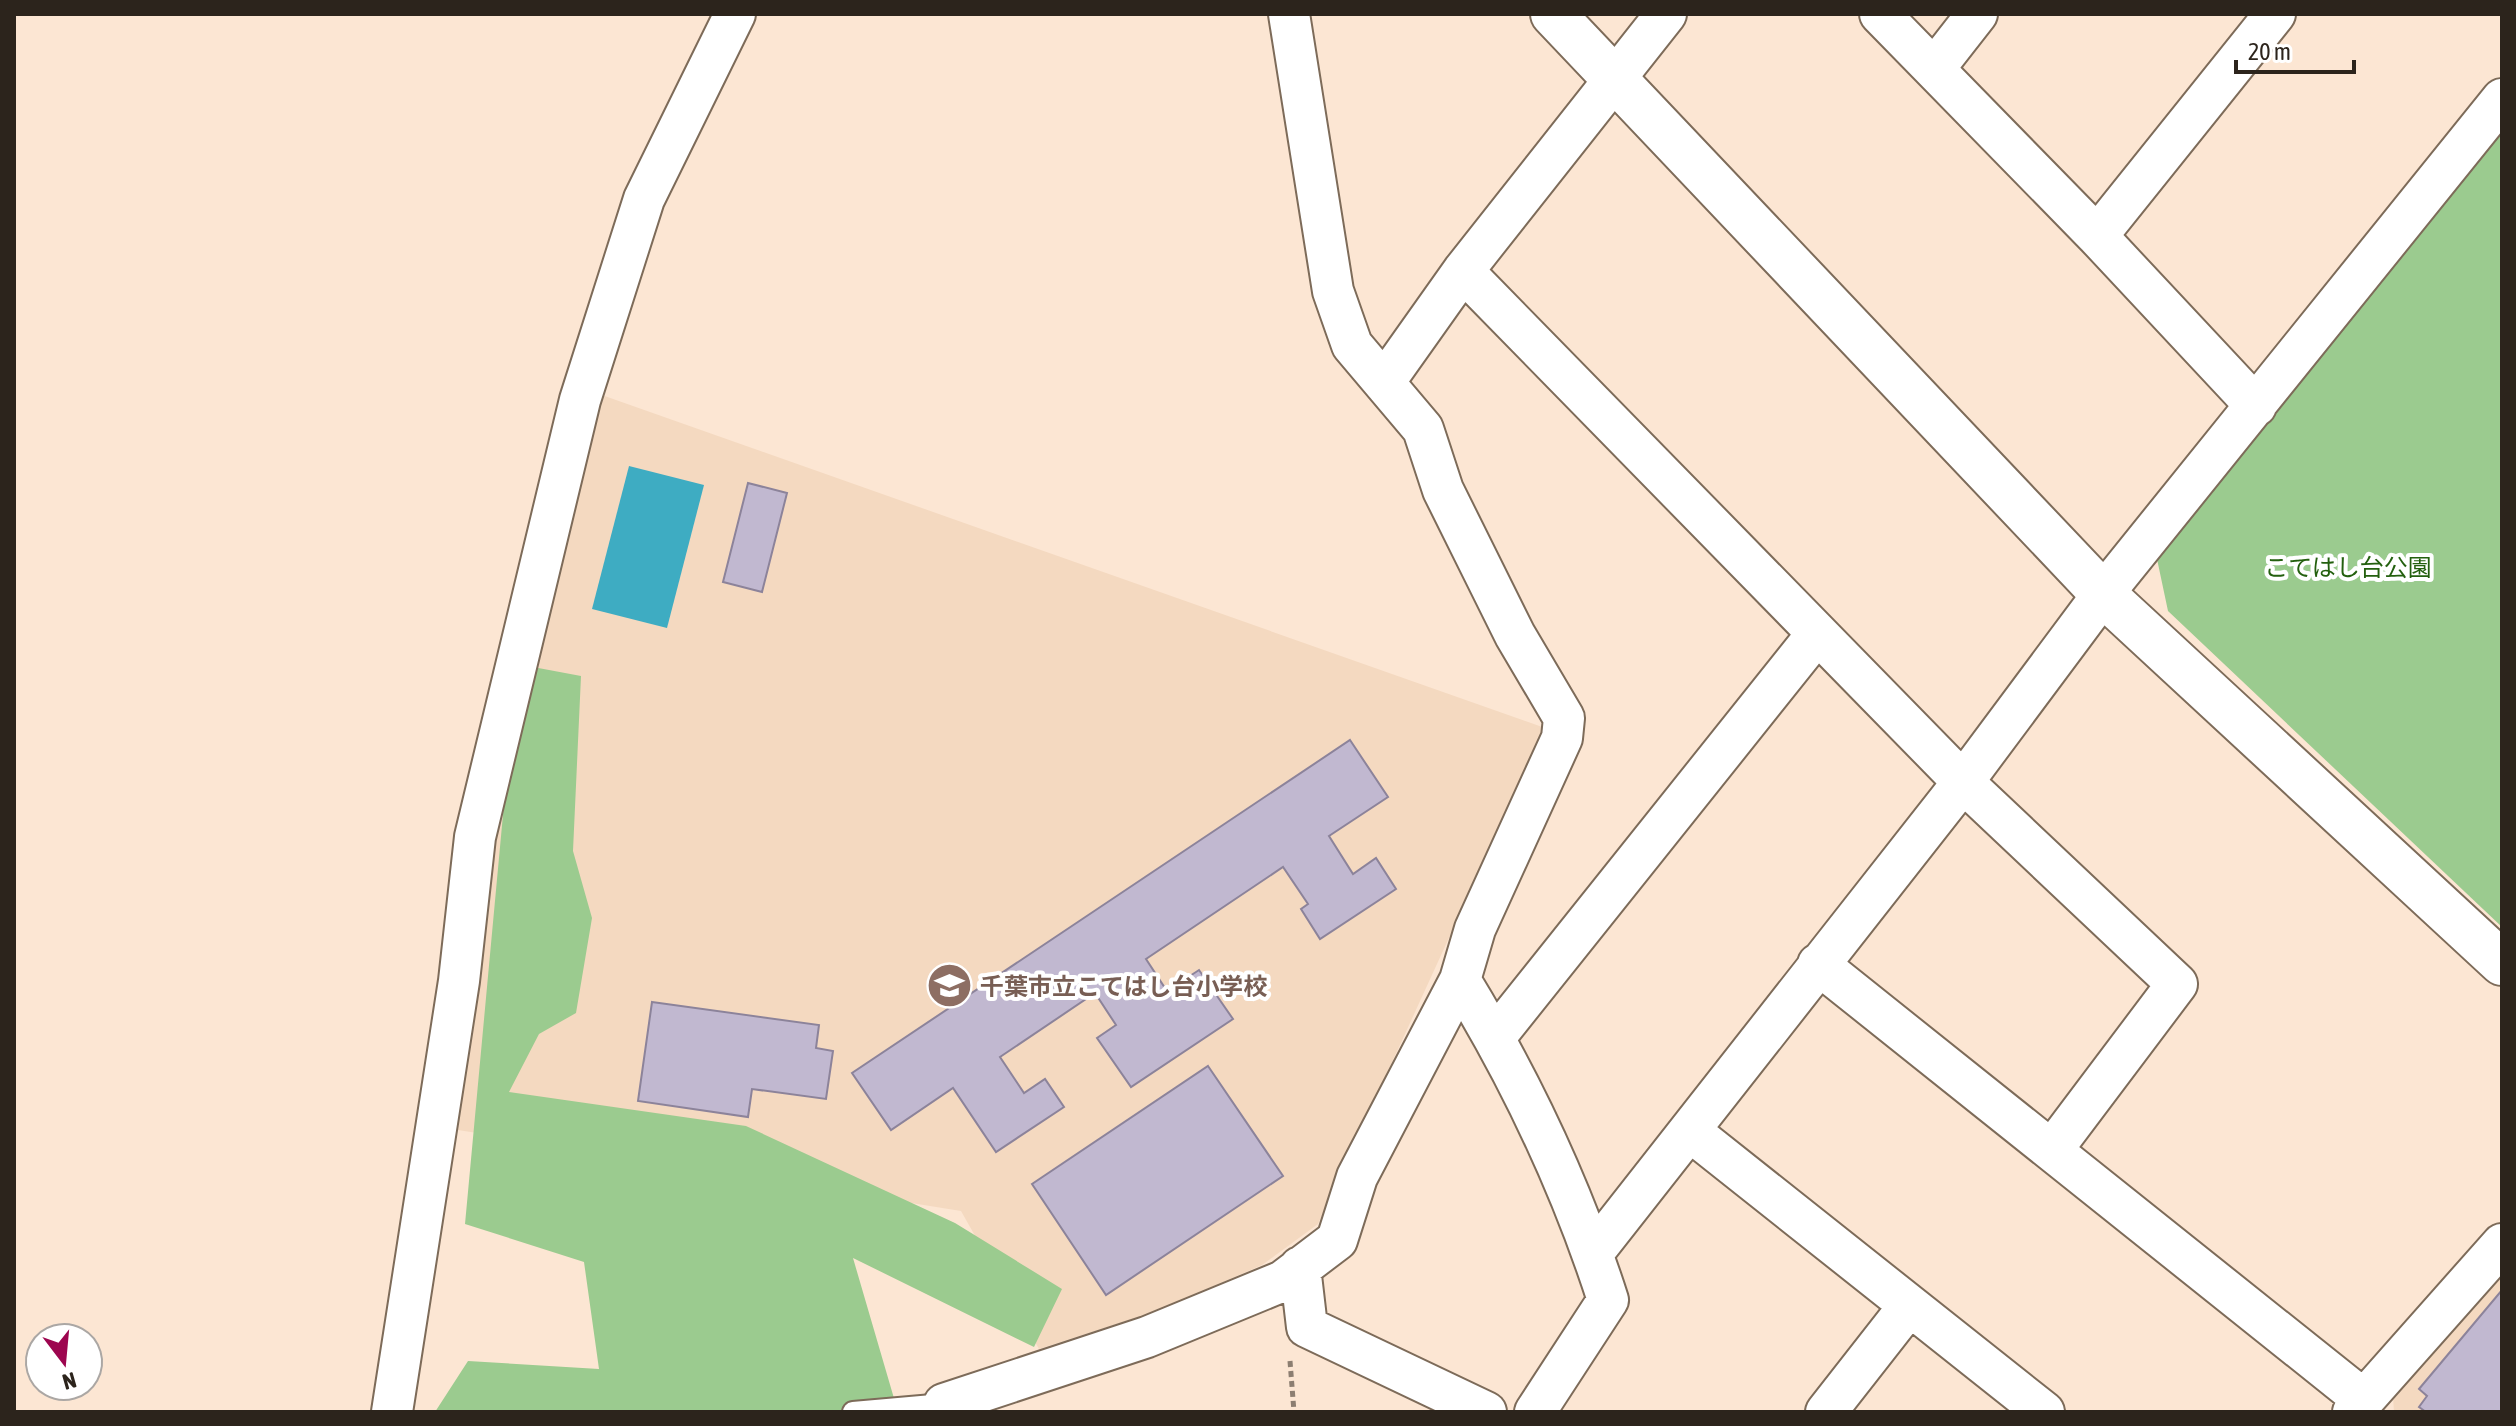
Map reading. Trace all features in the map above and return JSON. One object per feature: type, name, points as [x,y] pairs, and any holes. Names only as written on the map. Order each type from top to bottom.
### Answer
[{"type":"street","points":[[392,1412],[459,981],[475,837],[576,416],[644,199],[735,14]]},
{"type":"street","points":[[944,1404],[1147,1337],[1283,1281],[1337,1240],[1357,1177],[1460,980],[1475,929],[1562,738],[1564,718],[1515,635],[1443,490],[1423,429],[1352,345],[1333,291],[1289,14]]},
{"type":"street","points":[[1553,14],[2103,594],[2502,963]]},
{"type":"street","points":[[1385,381],[1463,271],[1666,14]]},
{"type":"street","points":[[1880,14],[2097,236],[2256,406]]},
{"type":"street","points":[[1934,69],[1977,14]]},
{"type":"street","points":[[2097,236],[2275,14]]},
{"type":"street","points":[[1593,1253],[1963,782],[2103,594],[2502,99]]},
{"type":"street","points":[[1463,271],[1963,782],[2177,984],[2052,1150]]},
{"type":"street","points":[[1495,1037],[1817,634]]},
{"type":"street","points":[[1818,964],[2052,1150],[2358,1408],[2502,1244]]},
{"type":"street","points":[[1460,980],[1495,1037],[1547,1143],[1593,1253],[1608,1300],[1535,1412]]},
{"type":"street","points":[[1690,1131],[2044,1412]]},
{"type":"street","points":[[1300,1267],[1307,1327],[1486,1412]]},
{"type":"street","points":[[1826,1412],[1909,1306]]},
{"type":"lane","points":[[853,1412],[944,1404]]},
{"type":"shaded area","name":"千葉市立こてはし台小学校","points":[[599,394],[1545,728],[1318,1224],[1262,1265],[1154,1312],[1039,1349],[961,1211],[458,1130],[487,843]]},
{"type":"shaded area","points":[[2502,1274],[2502,1412],[2394,1412],[2393,1396]]},
{"type":"green space","name":"こてはし台公園","points":[[2502,124],[2502,927],[2168,611],[2157,559]]},
{"type":"green space","points":[[517,664],[581,676],[573,851],[592,918],[576,1013],[539,1034],[509,1092],[746,1126],[955,1223],[1062,1289],[1034,1347],[853,1258],[898,1412],[435,1412],[468,1361],[599,1369],[584,1262],[465,1224]]},
{"type":"water","points":[[629,466],[704,485],[667,628],[592,609]]},
{"type":"building","points":[[748,483],[787,493],[762,592],[723,582]]},
{"type":"building","points":[[1350,740],[1388,797],[1329,836],[1353,874],[1376,858],[1396,889],[1320,939],[1301,909],[1308,904],[1283,867],[1146,959],[1167,991],[1199,970],[1233,1019],[1131,1087],[1097,1038],[1116,1025],[1095,993],[1000,1057],[1024,1093],[1045,1079],[1064,1107],[996,1152],[953,1088],[891,1130],[852,1073]]},
{"type":"building","points":[[652,1002],[819,1025],[816,1048],[833,1051],[826,1099],[752,1089],[748,1117],[638,1101]]},
{"type":"building","points":[[1208,1066],[1283,1176],[1106,1295],[1032,1184]]},
{"type":"building","points":[[2502,1290],[2502,1412],[2426,1412],[2419,1407],[2427,1396],[2419,1389]]},
{"type":"place","name":"千葉市立こてはし台小学校","points":[[949,986]]}]
